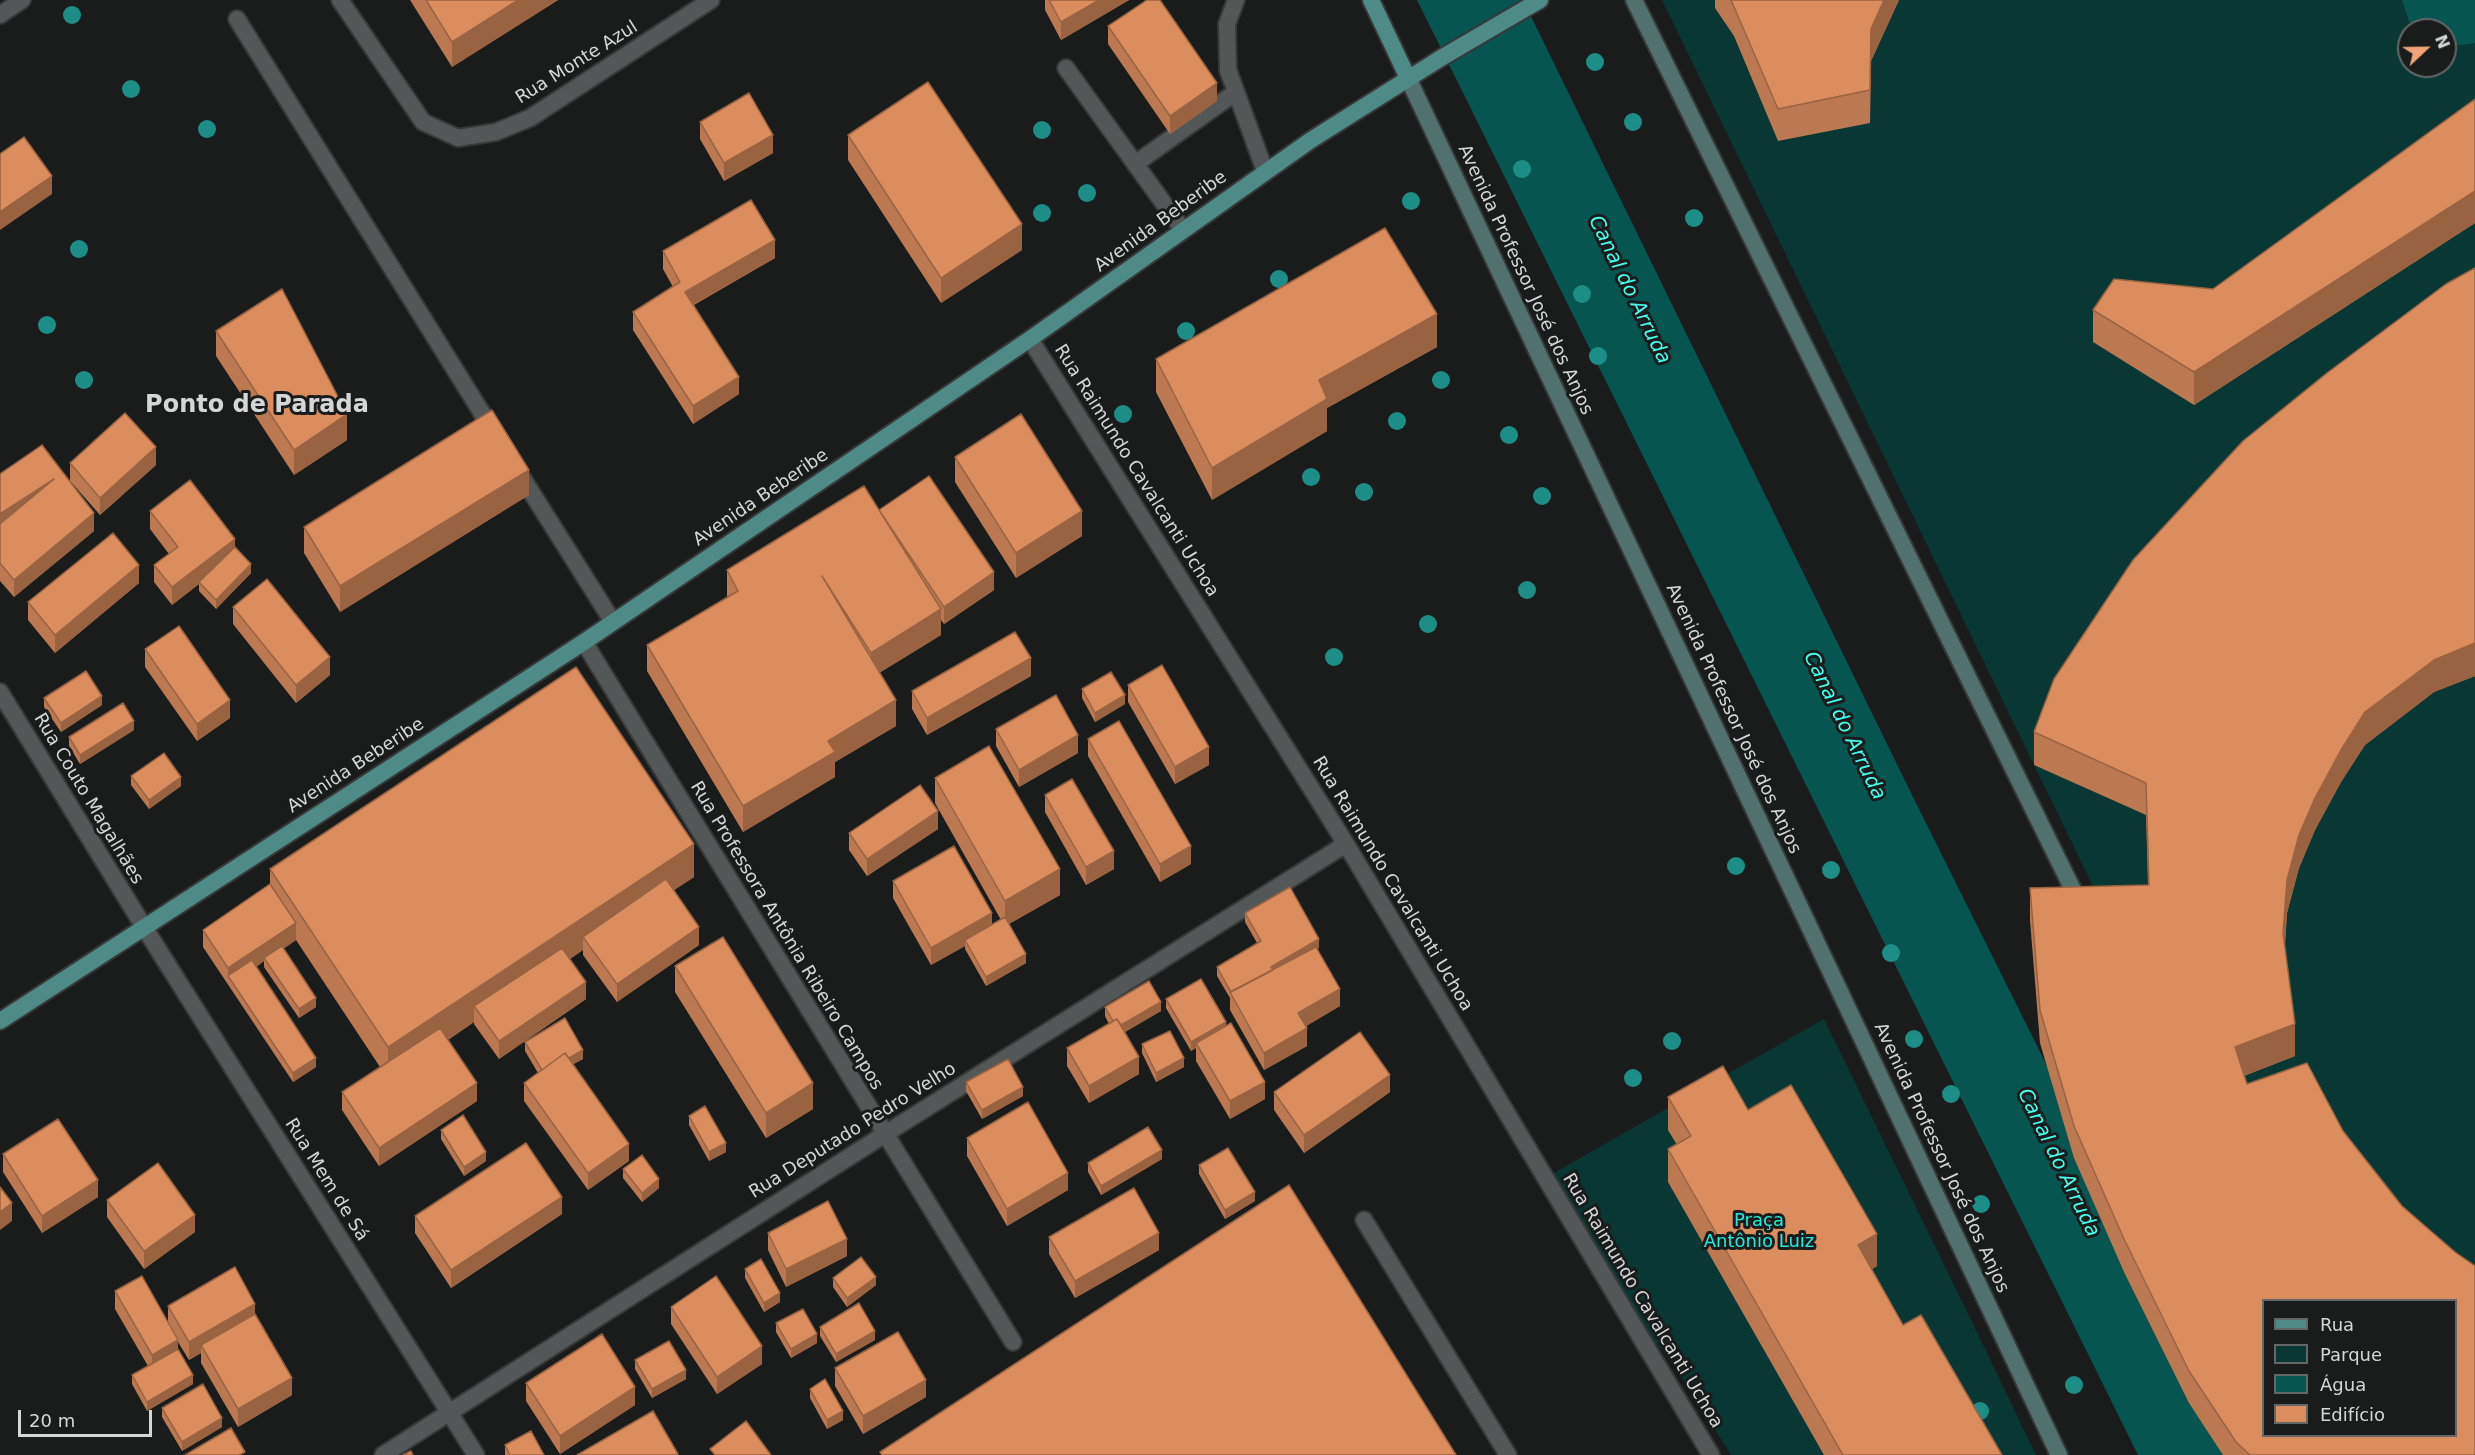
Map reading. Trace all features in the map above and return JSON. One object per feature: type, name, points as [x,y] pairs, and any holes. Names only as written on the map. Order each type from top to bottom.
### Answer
[{"type":"main road","name":"Avenida Professor José dos Anjos","points":[[1371,0],[2059,1455]]},
{"type":"main road","name":"Avenida Beberibe","points":[[0,1021],[584,642],[1030,339],[1265,171],[1408,78],[1540,0]]},
{"type":"main road","points":[[1634,0],[2087,918]]},
{"type":"street","points":[[0,15],[22,0]]},
{"type":"street","name":"Rua Monte Azul","points":[[340,0],[423,122],[458,138],[496,132],[530,118],[711,0]]},
{"type":"street","points":[[1236,0],[1227,24],[1228,70],[1265,171]]},
{"type":"street","points":[[237,19],[613,622]]},
{"type":"street","points":[[1065,68],[1183,230]]},
{"type":"street","points":[[1135,164],[1236,92]]},
{"type":"street","name":"Rua Raimundo Cavalcanti Uchoa","points":[[1030,339],[1346,844],[1711,1455]]},
{"type":"street","name":"Rua Professora Antônia Ribeiro Campos","points":[[584,642],[1013,1342]]},
{"type":"street","name":"Rua Couto Magalhães","points":[[0,692],[144,927]]},
{"type":"street","name":"Rua Deputado Pedro Velho","points":[[382,1455],[885,1134],[1346,844]]},
{"type":"street","name":"Rua Mem de Sá","points":[[144,927],[476,1455]]},
{"type":"street","points":[[1364,1220],[1508,1455]]},
{"type":"green space","points":[[1662,0],[2475,0],[2475,1455],[2223,1455],[2074,1158],[2040,1043],[2030,920],[2108,917]]},
{"type":"green space","name":"Praça Antônio Luiz","points":[[1824,1019],[2036,1455],[1731,1455],[1672,1361],[1649,1335],[1563,1202],[1554,1173]]},
{"type":"water","name":"Canal do Arruda","points":[[1417,0],[1523,0],[1912,795],[2241,1455],[2138,1455]]},
{"type":"water","points":[[2402,0],[2475,0],[2475,43],[2457,45],[2457,18],[2408,18]]},
{"type":"building","points":[[426,0],[518,0],[452,42]]},
{"type":"building","points":[[1049,0],[1099,0],[1061,22]]},
{"type":"building","points":[[1147,0],[1160,0],[1217,83],[1170,116],[1108,26]]},
{"type":"building","points":[[1731,0],[1884,0],[1871,29],[1870,90],[1778,109]]},
{"type":"building","points":[[928,82],[1022,224],[941,278],[848,135]]},
{"type":"building","points":[[749,93],[773,135],[724,163],[700,122]]},
{"type":"building","points":[[2475,99],[2475,191],[2194,372],[2093,310],[2114,279],[2213,289]]},
{"type":"building","points":[[24,137],[52,176],[0,212],[0,154]]},
{"type":"building","points":[[751,200],[775,240],[685,292],[739,377],[693,406],[633,312],[680,282],[663,251]]},
{"type":"building","points":[[1385,228],[1437,314],[1319,380],[1327,399],[1212,468],[1156,359]]},
{"type":"building","points":[[2475,268],[2475,643],[2434,660],[2365,712],[2341,750],[2315,798],[2299,835],[2287,880],[2283,933],[2295,1024],[2235,1047],[2247,1084],[2307,1063],[2343,1131],[2402,1206],[2455,1252],[2475,1266],[2475,1455],[2250,1455],[2236,1442],[2189,1371],[2124,1239],[2074,1126],[2040,1010],[2030,888],[2149,885],[2146,783],[2034,732],[2054,679],[2133,560],[2243,441],[2327,373],[2446,284]]},
{"type":"building","points":[[282,289],[347,414],[294,450],[216,331]]},
{"type":"building","points":[[492,410],[529,470],[340,586],[304,527]]},
{"type":"building","points":[[125,413],[156,447],[100,498],[70,463]]},
{"type":"building","points":[[1021,414],[1082,511],[1016,553],[955,457]]},
{"type":"building","points":[[42,445],[94,513],[14,580],[0,563],[0,524],[54,479],[0,514],[0,474]]},
{"type":"building","points":[[929,476],[994,572],[944,607],[879,510]]},
{"type":"building","points":[[190,480],[235,539],[172,587],[154,565],[178,547],[150,511]]},
{"type":"building","points":[[864,486],[941,609],[871,653],[822,576],[896,700],[828,741],[835,752],[743,806],[647,645],[738,591],[727,570]]},
{"type":"building","points":[[113,533],[139,565],[55,635],[28,602]]},
{"type":"building","points":[[235,547],[251,564],[216,600],[199,582]]},
{"type":"building","points":[[267,579],[330,657],[296,685],[233,607]]},
{"type":"building","points":[[179,626],[230,700],[197,724],[145,649]]},
{"type":"building","points":[[1015,632],[1031,658],[927,718],[912,691]]},
{"type":"building","points":[[1162,665],[1209,747],[1175,767],[1128,685]]},
{"type":"building","points":[[576,667],[694,844],[388,1047],[270,869]]},
{"type":"building","points":[[86,671],[102,696],[61,723],[44,698]]},
{"type":"building","points":[[1111,672],[1125,695],[1095,713],[1082,689]]},
{"type":"building","points":[[1056,695],[1078,735],[1019,770],[996,729]]},
{"type":"building","points":[[123,703],[134,721],[80,755],[69,737]]},
{"type":"building","points":[[1119,721],[1191,846],[1160,864],[1088,739]]},
{"type":"building","points":[[989,746],[1060,869],[1005,901],[935,778]]},
{"type":"building","points":[[164,753],[181,777],[149,800],[131,776]]},
{"type":"building","points":[[1072,779],[1114,851],[1086,867],[1045,795]]},
{"type":"building","points":[[920,785],[938,811],[867,859],[849,833]]},
{"type":"building","points":[[954,846],[992,913],[931,948],[893,881]]},
{"type":"building","points":[[666,879],[699,927],[617,984],[583,937]]},
{"type":"building","points":[[270,884],[296,923],[228,968],[203,930]]},
{"type":"building","points":[[1290,887],[1319,939],[1271,967],[1273,970],[1231,992],[1217,967],[1261,941],[1245,913]]},
{"type":"building","points":[[1005,917],[1026,954],[986,977],[965,940]]},
{"type":"building","points":[[723,937],[813,1083],[766,1113],[675,966]]},
{"type":"building","points":[[282,946],[316,998],[299,1009],[264,958]]},
{"type":"building","points":[[1316,947],[1340,989],[1298,1013],[1307,1028],[1264,1053],[1230,992]]},
{"type":"building","points":[[562,948],[586,982],[499,1041],[474,1006]]},
{"type":"building","points":[[252,960],[316,1058],[293,1073],[228,976]]},
{"type":"building","points":[[1201,979],[1226,1022],[1191,1042],[1166,999]]},
{"type":"building","points":[[1149,981],[1161,1002],[1121,1025],[1117,1019],[1113,1021],[1105,1007]]},
{"type":"building","points":[[565,1018],[583,1050],[569,1058],[565,1053],[542,1070],[525,1042]]},
{"type":"building","points":[[1117,1019],[1139,1057],[1089,1086],[1067,1048]]},
{"type":"building","points":[[1231,1023],[1265,1082],[1230,1101],[1196,1043]]},
{"type":"building","points":[[440,1028],[477,1083],[379,1148],[342,1092]]},
{"type":"building","points":[[1170,1031],[1184,1058],[1156,1073],[1142,1044]]},
{"type":"building","points":[[1360,1032],[1390,1075],[1304,1135],[1274,1092]]},
{"type":"building","points":[[565,1053],[629,1144],[588,1173],[524,1083]]},
{"type":"building","points":[[1008,1059],[1023,1087],[982,1110],[966,1082]]},
{"type":"building","points":[[1723,1066],[1748,1110],[1791,1085],[1877,1234],[1858,1245],[1903,1325],[1921,1315],[2002,1455],[1843,1455],[1668,1149],[1691,1136],[1668,1097]]},
{"type":"building","points":[[1028,1102],[1068,1173],[1007,1209],[967,1138]]},
{"type":"building","points":[[705,1106],[726,1143],[709,1152],[689,1116]]},
{"type":"building","points":[[463,1115],[486,1152],[464,1167],[441,1130]]},
{"type":"building","points":[[58,1119],[98,1180],[42,1216],[3,1154]]},
{"type":"building","points":[[1148,1127],[1162,1150],[1101,1186],[1088,1163]]},
{"type":"building","points":[[526,1143],[562,1197],[451,1270],[415,1216]]},
{"type":"building","points":[[1228,1148],[1255,1192],[1225,1210],[1199,1165]]},
{"type":"building","points":[[642,1155],[659,1179],[642,1193],[623,1169]]},
{"type":"building","points":[[158,1163],[195,1215],[144,1251],[107,1200]]},
{"type":"building","points":[[1289,1185],[1456,1455],[882,1455],[880,1452]]},
{"type":"building","points":[[0,1187],[12,1203],[0,1212]]},
{"type":"building","points":[[1134,1188],[1159,1233],[1075,1281],[1049,1237]]},
{"type":"building","points":[[828,1201],[847,1239],[786,1269],[768,1233]]},
{"type":"building","points":[[861,1257],[876,1277],[847,1298],[833,1278]]},
{"type":"building","points":[[761,1259],[780,1293],[764,1303],[745,1269]]},
{"type":"building","points":[[235,1267],[255,1304],[189,1342],[168,1306]]},
{"type":"building","points":[[142,1276],[178,1340],[152,1355],[115,1291]]},
{"type":"building","points":[[716,1276],[762,1346],[717,1377],[671,1307]]},
{"type":"building","points":[[859,1303],[875,1331],[836,1354],[820,1327]]},
{"type":"building","points":[[803,1309],[817,1334],[791,1349],[776,1323]]},
{"type":"building","points":[[255,1314],[292,1378],[238,1409],[201,1345]]},
{"type":"building","points":[[898,1332],[926,1380],[863,1416],[835,1368]]},
{"type":"building","points":[[602,1334],[635,1387],[560,1436],[526,1383]]},
{"type":"building","points":[[669,1341],[686,1370],[652,1389],[635,1360]]},
{"type":"building","points":[[178,1349],[193,1375],[147,1402],[132,1375]]},
{"type":"building","points":[[825,1379],[843,1411],[827,1420],[810,1389]]},
{"type":"building","points":[[203,1384],[222,1418],[182,1442],[162,1408]]},
{"type":"building","points":[[653,1411],[678,1454],[577,1455]]},
{"type":"building","points":[[746,1421],[771,1455],[715,1455],[710,1449]]},
{"type":"building","points":[[231,1428],[245,1452],[239,1455],[185,1455]]},
{"type":"building","points":[[531,1431],[544,1455],[510,1455],[505,1445]]},
{"type":"district","name":"Ponto de Parada","points":[[257,406]]}]
